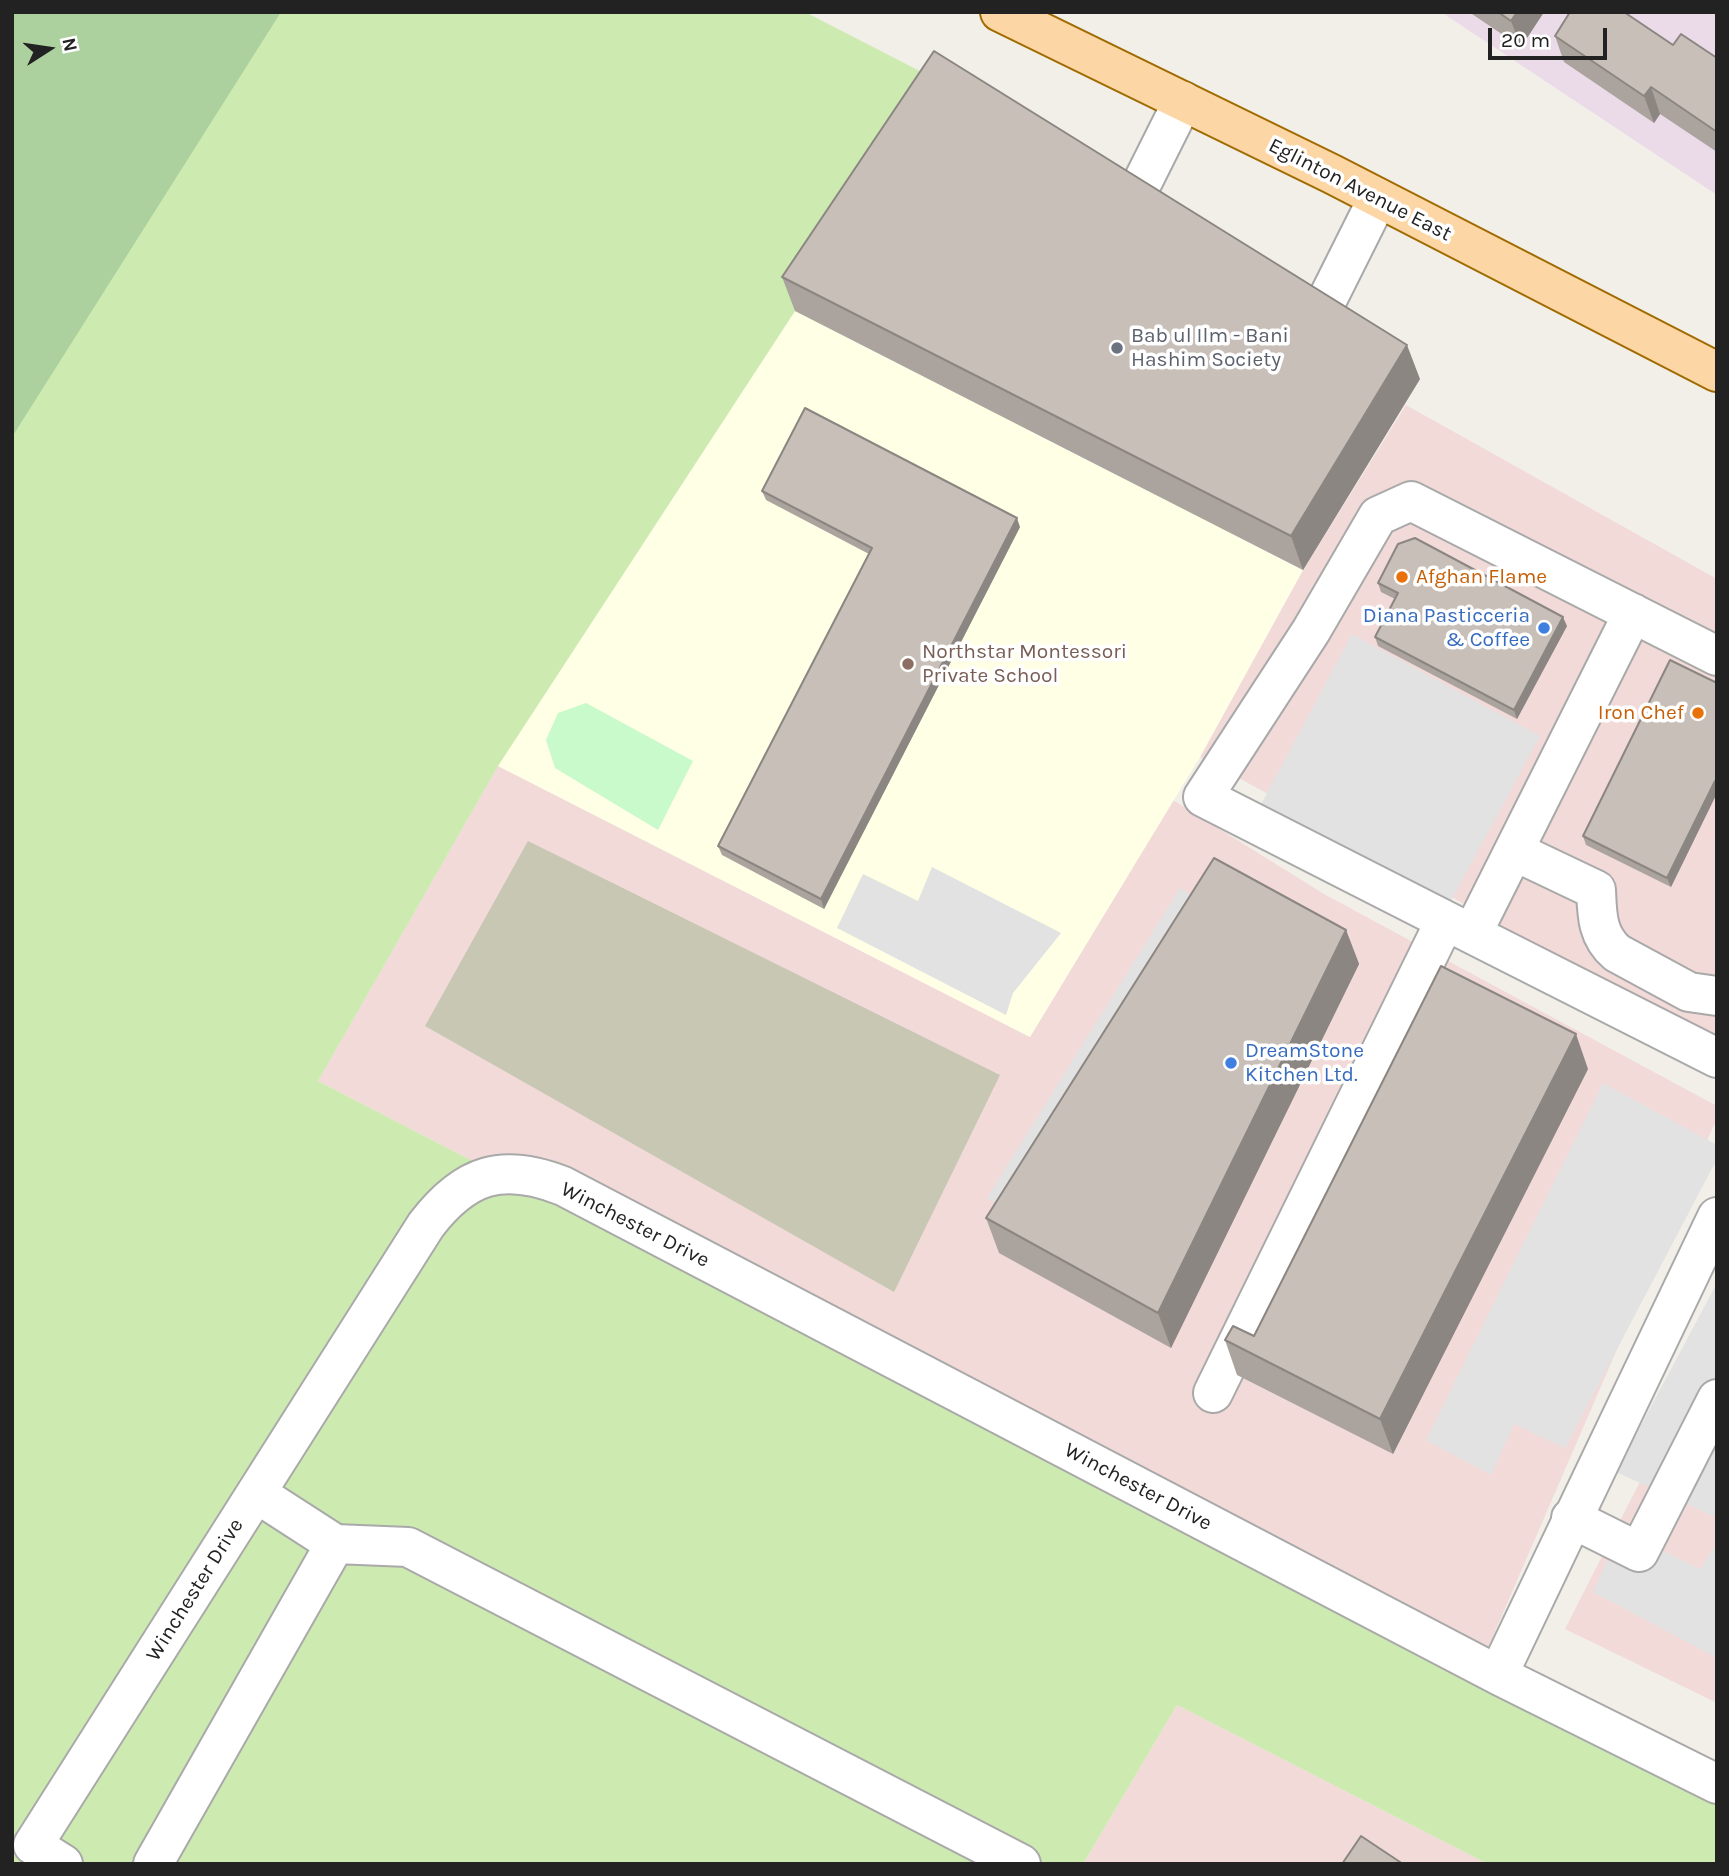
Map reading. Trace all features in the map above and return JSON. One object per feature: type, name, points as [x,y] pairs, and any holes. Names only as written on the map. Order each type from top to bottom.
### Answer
[{"type":"main road","name":"Eglinton Avenue East","points":[[1000,12],[1377,198],[1717,372]]},
{"type":"street","points":[[1143,248],[1100,235],[1133,201],[1183,102]]},
{"type":"street","points":[[1268,330],[1313,359],[1377,198]]},
{"type":"street","points":[[1717,656],[1411,501],[1378,516],[1311,631],[1203,797],[1717,1058]]},
{"type":"street","points":[[1213,1393],[1458,927],[1514,851],[1633,613]]},
{"type":"street","points":[[1514,851],[1596,890],[1597,916],[1607,944],[1689,992],[1717,996]]},
{"type":"street","name":"Winchester Drive","points":[[48,1854],[256,1493],[434,1214],[456,1192],[479,1178],[493,1175],[527,1175],[563,1186],[1498,1675],[1717,1784]]},
{"type":"street","points":[[1498,1675],[1717,1217]]},
{"type":"street","points":[[1571,1518],[1639,1552],[1717,1399]]},
{"type":"street","points":[[256,1493],[335,1544],[408,1547],[1021,1864]]},
{"type":"street","points":[[153,1864],[335,1544]]},
{"type":"shaded area","points":[[1441,12],[1717,12],[1717,195]]},
{"type":"shaded area","name":"Northstar Montessori Private School","points":[[795,311],[1303,570],[1200,757],[1030,1037],[498,766]]},
{"type":"shaded area","points":[[1406,405],[1717,579],[1717,1054],[1386,858],[1200,757],[1303,570]]},
{"type":"shaded area","points":[[1352,634],[1540,736],[1448,906],[1259,808]]},
{"type":"shaded area","points":[[498,766],[1030,1037],[1173,800],[1324,894],[1717,1106],[1717,1118],[1474,1680],[318,1081]]},
{"type":"shaded area","points":[[528,841],[1000,1075],[894,1292],[425,1026]]},
{"type":"shaded area","points":[[932,867],[1061,933],[1013,993],[1006,1015],[837,928],[863,874],[918,901]]},
{"type":"shaded area","points":[[1180,888],[1204,903],[1011,1213],[987,1198]]},
{"type":"shaded area","points":[[1603,1083],[1717,1145],[1717,1159],[1565,1448],[1514,1424],[1491,1475],[1426,1440]]},
{"type":"shaded area","points":[[1717,1283],[1717,1513],[1715,1517],[1616,1472]]},
{"type":"shaded area","points":[[1717,1330],[1717,1703],[1565,1629]]},
{"type":"shaded area","points":[[1621,1530],[1700,1569],[1717,1543],[1717,1658],[1593,1592]]},
{"type":"shaded area","points":[[1177,1705],[1488,1864],[1083,1864]]},
{"type":"green space","points":[[12,12],[805,12],[947,85],[795,311],[498,766],[318,1081],[1474,1680],[1717,1796],[1717,1864],[1488,1864],[1177,1705],[1083,1864],[12,1864]]},
{"type":"green space","points":[[12,12],[281,12],[12,437]]},
{"type":"green space","points":[[586,703],[693,761],[658,830],[555,768],[546,740],[558,713]]},
{"type":"building","points":[[1498,12],[1517,12],[1511,21]]},
{"type":"building","points":[[1570,12],[1624,12],[1673,45],[1681,34],[1717,58],[1717,132],[1651,87],[1644,96],[1555,36]]},
{"type":"building","name":"Bab ul Ilm - Bani Hashim Society","points":[[934,51],[1407,345],[1291,536],[782,277]]},
{"type":"building","points":[[805,408],[1017,518],[821,899],[718,846],[872,548],[762,491]]},
{"type":"building","points":[[1415,538],[1563,617],[1514,710],[1375,637],[1398,593],[1378,583],[1398,544]]},
{"type":"building","points":[[1670,660],[1717,683],[1717,781],[1667,878],[1583,836]]},
{"type":"building","points":[[1214,858],[1346,930],[1158,1313],[986,1218]]},
{"type":"building","points":[[1441,966],[1576,1034],[1380,1419],[1225,1340],[1233,1326],[1254,1336]]},
{"type":"building","points":[[1361,1836],[1403,1864],[1342,1864]]},
{"type":"place","name":"Bab ul Ilm - Bani Hashim Society","points":[[1117,348]]},
{"type":"place","name":"Afghan Flame","points":[[1402,577]]},
{"type":"place","name":"Diana Pasticceria & Coffee","points":[[1544,628]]},
{"type":"place","name":"Northstar Montessori Private School","points":[[908,664]]},
{"type":"place","name":"Iron Chef","points":[[1698,713]]},
{"type":"place","name":"DreamStone Kitchen Ltd.","points":[[1231,1063]]}]
